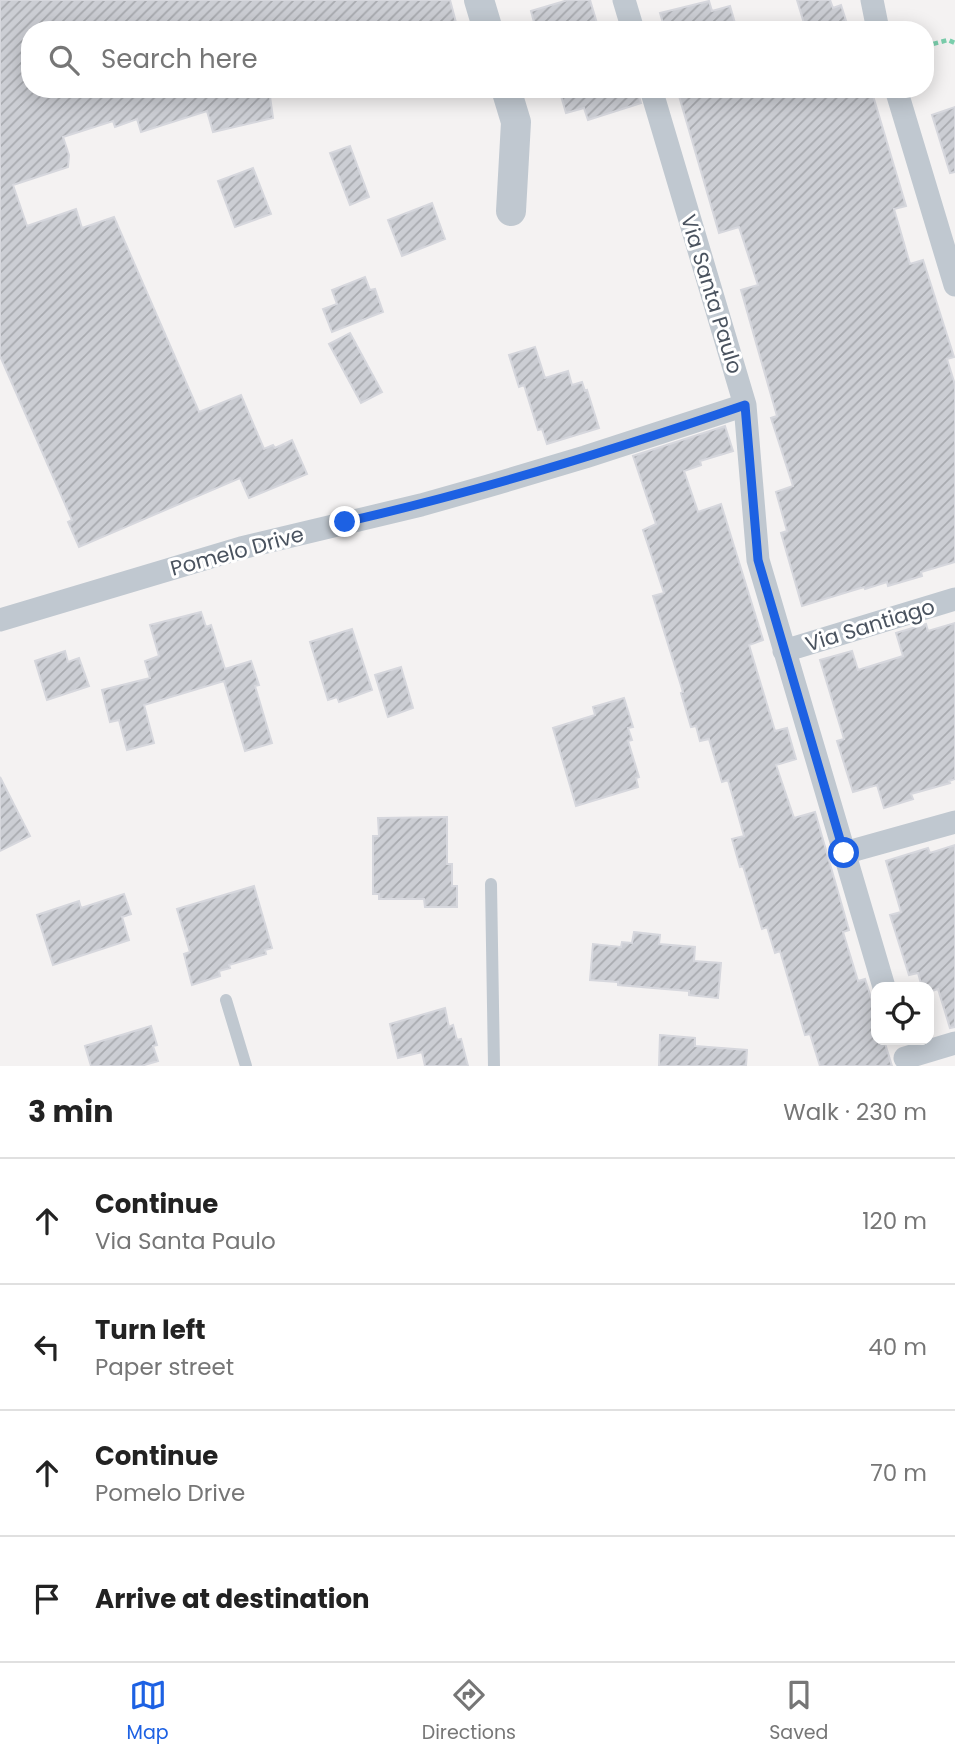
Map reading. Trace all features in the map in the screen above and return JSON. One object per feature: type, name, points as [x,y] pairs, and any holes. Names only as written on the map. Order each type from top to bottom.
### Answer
[{"type":"street","points":[[479,0],[485,21]]},
{"type":"street","points":[[624,0],[630,21]]},
{"type":"street","points":[[872,0],[876,21]]},
{"type":"street","points":[[509,98],[516,122],[511,211]]},
{"type":"street","name":"Via Santa Paulo","points":[[654,98],[740,407],[758,560],[883,982]]},
{"type":"street","points":[[899,98],[955,285]]},
{"type":"street","name":"Pomelo Drive","points":[[0,620],[241,548],[421,505],[740,407]]},
{"type":"street","name":"Via Santiago","points":[[784,651],[955,598]]},
{"type":"street","points":[[844,853],[955,822]]},
{"type":"street","points":[[904,1054],[955,1043]]},
{"type":"lane","points":[[491,884],[494,1066]]},
{"type":"lane","points":[[226,1000],[246,1066]]},
{"type":"path","points":[[934,44],[948,40],[955,43]]},
{"type":"building","points":[[0,0],[450,0],[456,21],[21,21],[21,98],[270,98],[273,118],[213,132],[207,111],[141,132],[137,119],[115,127],[113,121],[63,137],[69,155],[68,167],[13,185],[27,226],[76,209],[82,228],[114,217],[199,412],[241,395],[264,449],[273,445],[275,448],[292,440],[307,474],[249,498],[240,478],[79,547],[68,522],[72,520],[0,356]]},
{"type":"building","points":[[568,0],[590,0],[596,21],[534,21],[531,11]]},
{"type":"building","points":[[797,0],[830,0],[833,8],[841,5],[846,21],[803,21]]},
{"type":"building","points":[[709,1],[712,11],[730,6],[734,21],[662,21],[660,13]]},
{"type":"building","points":[[562,98],[640,98],[641,103],[588,120],[584,108],[566,113]]},
{"type":"building","points":[[680,98],[874,98],[906,206],[894,209],[910,264],[923,260],[954,357],[947,359],[955,385],[955,562],[888,586],[887,582],[865,589],[864,587],[802,606],[781,533],[787,531],[776,492],[793,486],[771,418],[777,416],[741,290],[758,285],[739,227],[719,233]]},
{"type":"building","points":[[955,107],[955,172],[950,173],[932,115]]},
{"type":"building","points":[[350,146],[369,197],[350,205],[330,153]]},
{"type":"building","points":[[253,168],[271,214],[235,227],[218,181]]},
{"type":"building","points":[[432,203],[445,239],[402,256],[388,220]]},
{"type":"building","points":[[365,277],[370,290],[375,289],[383,312],[332,332],[323,309],[337,304],[332,290]]},
{"type":"building","points":[[350,333],[382,392],[361,403],[329,344]]},
{"type":"building","points":[[535,347],[545,378],[568,371],[572,385],[582,382],[599,428],[547,444],[542,429],[538,430],[524,385],[519,387],[509,355]]},
{"type":"building","points":[[725,426],[733,451],[700,461],[701,465],[684,471],[698,512],[721,504],[763,640],[749,645],[775,731],[787,728],[796,759],[776,765],[794,818],[815,812],[849,930],[843,932],[858,981],[865,979],[871,998],[871,1045],[886,1045],[892,1066],[820,1066],[810,1034],[805,1035],[780,951],[775,953],[767,927],[762,929],[743,866],[740,867],[732,839],[744,836],[728,780],[722,782],[709,739],[700,741],[696,726],[691,727],[653,596],[664,593],[643,530],[656,524],[633,456]]},
{"type":"building","points":[[201,612],[206,627],[211,625],[225,669],[251,661],[259,685],[255,686],[272,743],[245,751],[224,681],[144,705],[154,743],[127,750],[119,720],[110,722],[102,690],[150,678],[145,661],[159,656],[150,625]]},
{"type":"building","points":[[955,623],[955,779],[949,781],[950,783],[911,794],[913,799],[884,808],[877,785],[853,792],[837,741],[844,739],[820,660],[852,651],[858,670],[903,656],[896,633],[926,624],[928,631]]},
{"type":"building","points":[[352,629],[372,690],[339,702],[337,697],[328,700],[310,642]]},
{"type":"building","points":[[65,651],[68,662],[79,658],[89,686],[47,700],[35,661]]},
{"type":"building","points":[[401,667],[413,708],[388,717],[375,675]]},
{"type":"building","points":[[624,698],[633,727],[628,728],[632,740],[628,741],[639,777],[636,778],[638,787],[576,806],[553,728],[595,715],[593,707]]},
{"type":"building","points":[[0,777],[30,836],[0,851]]},
{"type":"building","points":[[447,817],[447,864],[452,864],[452,886],[457,886],[457,907],[425,907],[424,899],[379,899],[379,894],[373,894],[373,836],[379,836],[378,818]]},
{"type":"building","points":[[955,845],[955,1027],[950,1028],[938,989],[934,990],[934,982],[921,982],[918,973],[909,975],[890,915],[901,912],[886,861],[928,848],[930,853]]},
{"type":"building","points":[[254,886],[272,948],[265,950],[266,954],[229,965],[230,968],[219,971],[220,976],[192,985],[184,954],[190,952],[177,909]]},
{"type":"building","points":[[124,894],[131,914],[122,917],[129,940],[53,965],[37,915],[79,901],[81,908]]},
{"type":"building","points":[[634,932],[660,935],[659,944],[695,947],[694,961],[721,963],[718,998],[689,995],[689,991],[590,980],[593,944],[621,947],[622,942],[632,943]]},
{"type":"building","points":[[445,1008],[449,1027],[453,1025],[457,1040],[461,1039],[468,1066],[425,1066],[422,1052],[398,1058],[390,1024]]},
{"type":"building","points":[[151,1026],[157,1045],[153,1046],[158,1061],[141,1066],[91,1066],[85,1046]]},
{"type":"building","points":[[660,1035],[695,1038],[695,1046],[747,1050],[746,1066],[659,1066]]},
{"type":"route","points":[[345,522],[488,486],[745,405],[758,560],[844,853]]}]
